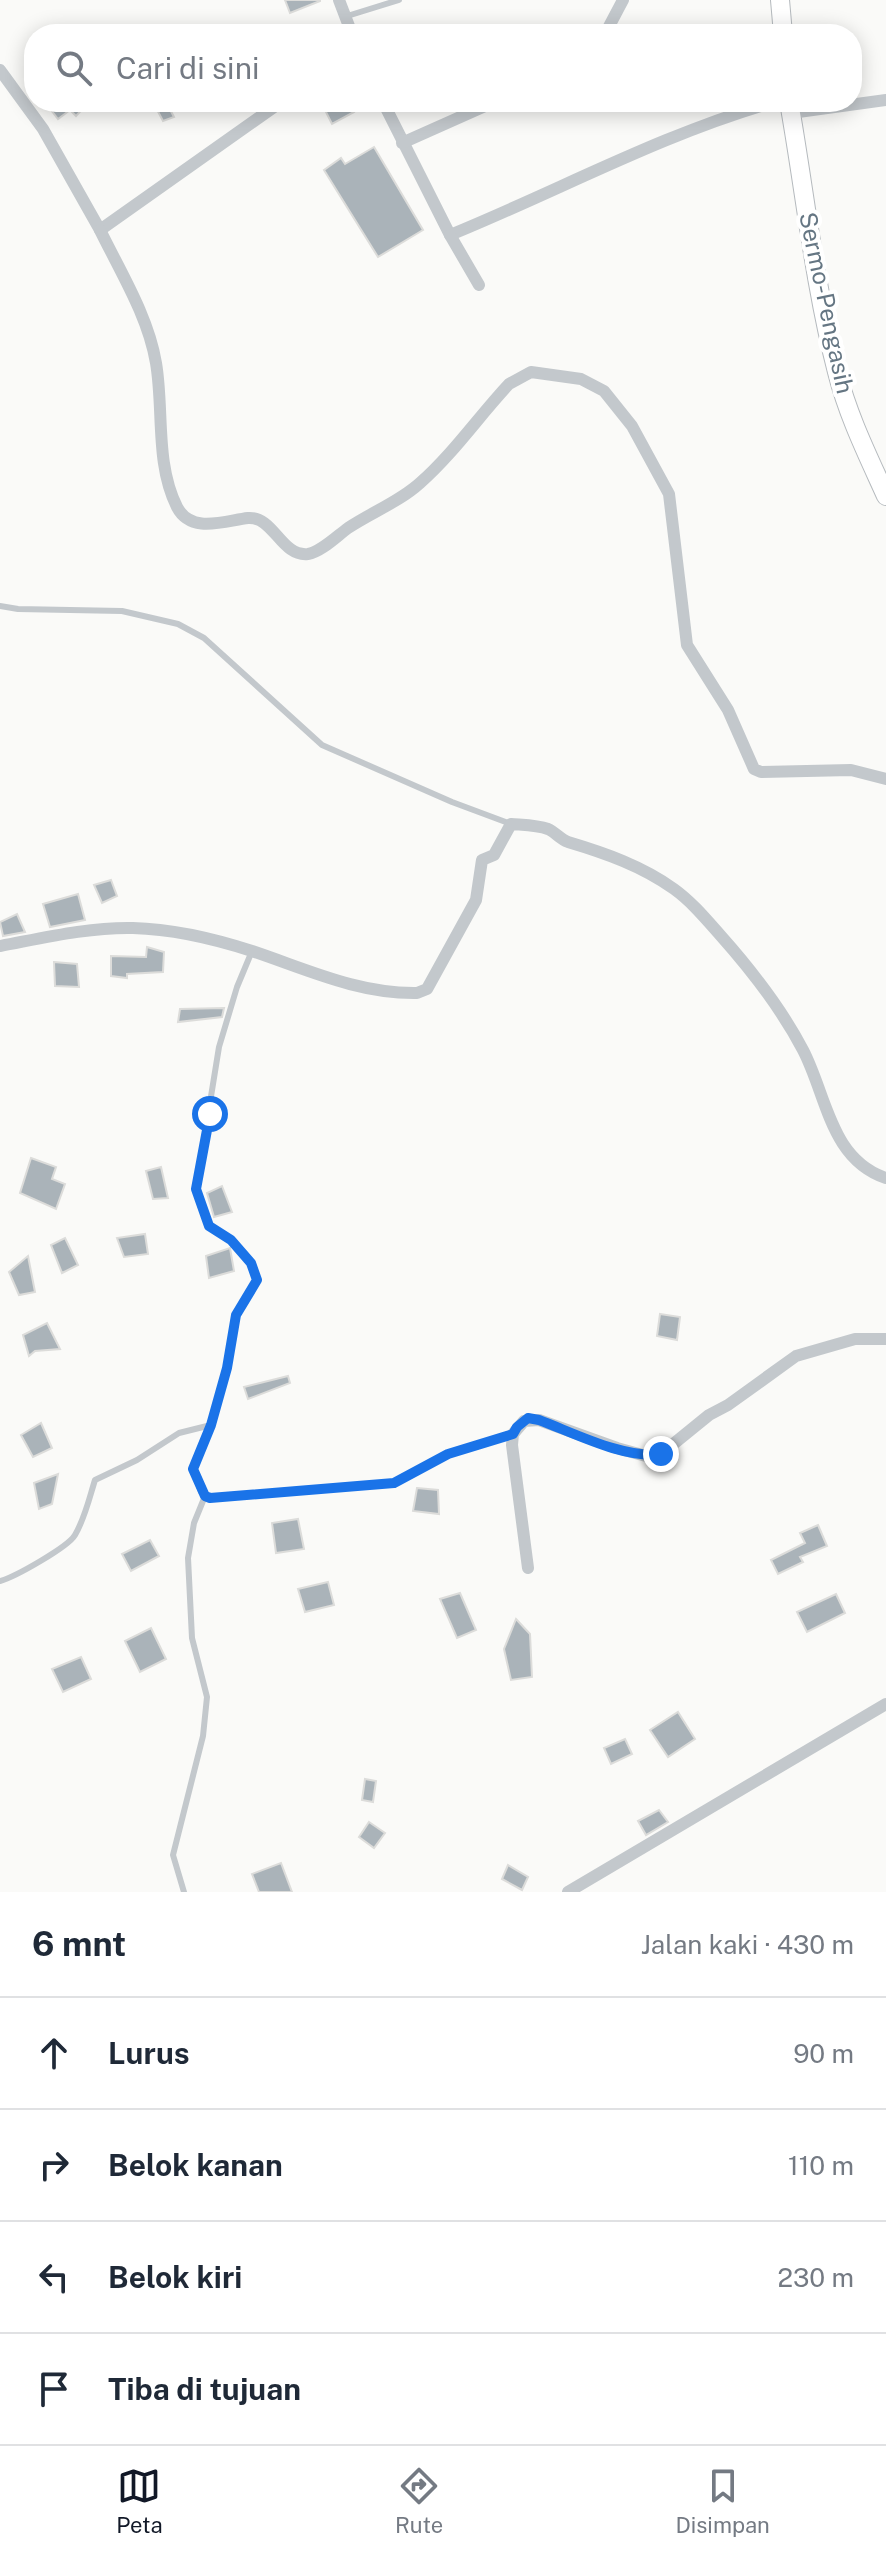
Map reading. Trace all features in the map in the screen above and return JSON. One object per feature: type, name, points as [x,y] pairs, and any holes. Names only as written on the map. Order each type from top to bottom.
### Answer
[{"type":"main road","points":[[780,0],[782,24]]},
{"type":"main road","name":"Sermo-Pengasih","points":[[791,112],[819,292],[837,374],[853,422],[886,496]]},
{"type":"street","points":[[339,0],[347,24]]},
{"type":"street","points":[[610,24],[623,0]]},
{"type":"street","points":[[0,70],[24,103]]},
{"type":"street","points":[[862,102],[886,100]]},
{"type":"street","points":[[31,112],[100,230],[149,331],[157,365],[165,471],[178,510],[188,520],[209,524],[252,518],[264,524],[292,551],[311,553],[374,511],[402,498],[421,483],[519,377],[531,372],[581,379],[604,391],[619,408],[657,468],[669,494],[687,645],[728,710],[754,769],[761,772],[851,770],[886,779]]},
{"type":"street","points":[[100,230],[267,112]]},
{"type":"street","points":[[388,112],[479,285]]},
{"type":"street","points":[[402,143],[472,112]]},
{"type":"street","points":[[450,235],[633,153],[746,112]]},
{"type":"street","points":[[0,946],[97,930],[158,930],[252,951],[341,982],[404,993],[427,989],[476,900],[482,860],[494,855],[511,824],[547,828],[565,841],[618,859],[651,875],[691,902],[748,966],[790,1025],[806,1054],[840,1140],[855,1162],[886,1178]]},
{"type":"street","points":[[528,1568],[512,1445],[513,1434],[524,1421],[539,1420],[646,1456],[661,1454],[709,1415],[796,1356],[855,1339],[886,1339]]},
{"type":"street","points":[[568,1892],[886,1704]]},
{"type":"lane","points":[[344,17],[399,0]]},
{"type":"lane","points":[[0,606],[32,610],[122,611],[178,624],[204,638],[322,745],[452,802],[511,824]]},
{"type":"lane","points":[[184,1892],[173,1855],[203,1736],[207,1697],[192,1638],[188,1558],[194,1523],[205,1496],[193,1469],[211,1425],[227,1368],[236,1315],[257,1280],[251,1263],[231,1240],[209,1226],[196,1189],[219,1047],[237,987],[252,951]]},
{"type":"lane","points":[[0,1581],[13,1578],[73,1538],[95,1480],[137,1460],[179,1433],[211,1425]]},
{"type":"lane","points":[[205,1496],[394,1483],[448,1454],[513,1434]]},
{"type":"building","points":[[285,0],[320,0],[320,1],[290,13]]},
{"type":"building","points":[[53,112],[67,112],[58,119]]},
{"type":"building","points":[[158,112],[171,112],[174,117],[163,121]]},
{"type":"building","points":[[326,112],[354,112],[332,124]]},
{"type":"building","points":[[374,147],[423,230],[378,257],[324,170],[341,158],[345,164]]},
{"type":"building","points":[[111,880],[117,896],[102,903],[94,885]]},
{"type":"building","points":[[78,894],[85,920],[50,927],[43,904]]},
{"type":"building","points":[[17,914],[25,932],[3,936],[0,922]]},
{"type":"building","points":[[147,947],[164,952],[163,972],[127,974],[127,978],[111,976],[111,956],[146,957]]},
{"type":"building","points":[[54,962],[77,964],[79,987],[55,986]]},
{"type":"building","points":[[224,1008],[222,1017],[178,1022],[180,1009]]},
{"type":"building","points":[[31,1158],[56,1167],[52,1179],[65,1184],[56,1209],[20,1193]]},
{"type":"building","points":[[161,1167],[168,1198],[153,1199],[146,1171]]},
{"type":"building","points":[[222,1186],[232,1212],[214,1217],[207,1193]]},
{"type":"building","points":[[145,1234],[148,1254],[124,1257],[117,1238]]},
{"type":"building","points":[[65,1238],[78,1265],[62,1273],[51,1245]]},
{"type":"building","points":[[230,1248],[234,1271],[209,1278],[206,1256]]},
{"type":"building","points":[[28,1256],[35,1292],[19,1295],[9,1272]]},
{"type":"building","points":[[660,1314],[680,1317],[677,1340],[657,1336]]},
{"type":"building","points":[[47,1323],[60,1349],[35,1351],[29,1356],[23,1335]]},
{"type":"building","points":[[288,1376],[290,1383],[248,1399],[244,1387]]},
{"type":"building","points":[[41,1423],[52,1448],[33,1457],[21,1435]]},
{"type":"building","points":[[58,1474],[52,1504],[39,1509],[34,1483]]},
{"type":"building","points":[[417,1488],[438,1490],[439,1514],[413,1511]]},
{"type":"building","points":[[298,1519],[304,1549],[276,1553],[272,1523]]},
{"type":"building","points":[[818,1525],[827,1546],[800,1557],[803,1562],[778,1574],[771,1560],[805,1543],[800,1533]]},
{"type":"building","points":[[150,1540],[159,1556],[131,1571],[122,1554]]},
{"type":"building","points":[[328,1582],[334,1605],[305,1612],[298,1589]]},
{"type":"building","points":[[460,1593],[476,1630],[457,1638],[440,1599]]},
{"type":"building","points":[[836,1594],[845,1613],[807,1632],[797,1612]]},
{"type":"building","points":[[516,1619],[530,1634],[532,1677],[511,1680],[504,1649]]},
{"type":"building","points":[[151,1628],[166,1659],[140,1672],[125,1641]]},
{"type":"building","points":[[81,1657],[91,1679],[63,1692],[52,1669]]},
{"type":"building","points":[[678,1712],[695,1739],[668,1757],[650,1730]]},
{"type":"building","points":[[625,1739],[632,1754],[611,1764],[604,1748]]},
{"type":"building","points":[[365,1779],[376,1781],[373,1802],[362,1800]]},
{"type":"building","points":[[659,1810],[668,1822],[646,1835],[638,1821]]},
{"type":"building","points":[[369,1822],[385,1833],[374,1848],[359,1837]]},
{"type":"building","points":[[281,1863],[292,1892],[259,1892],[252,1874]]},
{"type":"building","points":[[508,1865],[528,1877],[522,1890],[502,1879]]},
{"type":"route","points":[[210,1114],[196,1189],[209,1226],[231,1240],[251,1263],[257,1280],[236,1315],[227,1368],[211,1425],[193,1469],[205,1496],[394,1483],[448,1454],[513,1434],[528,1418],[646,1456],[661,1454]]}]
